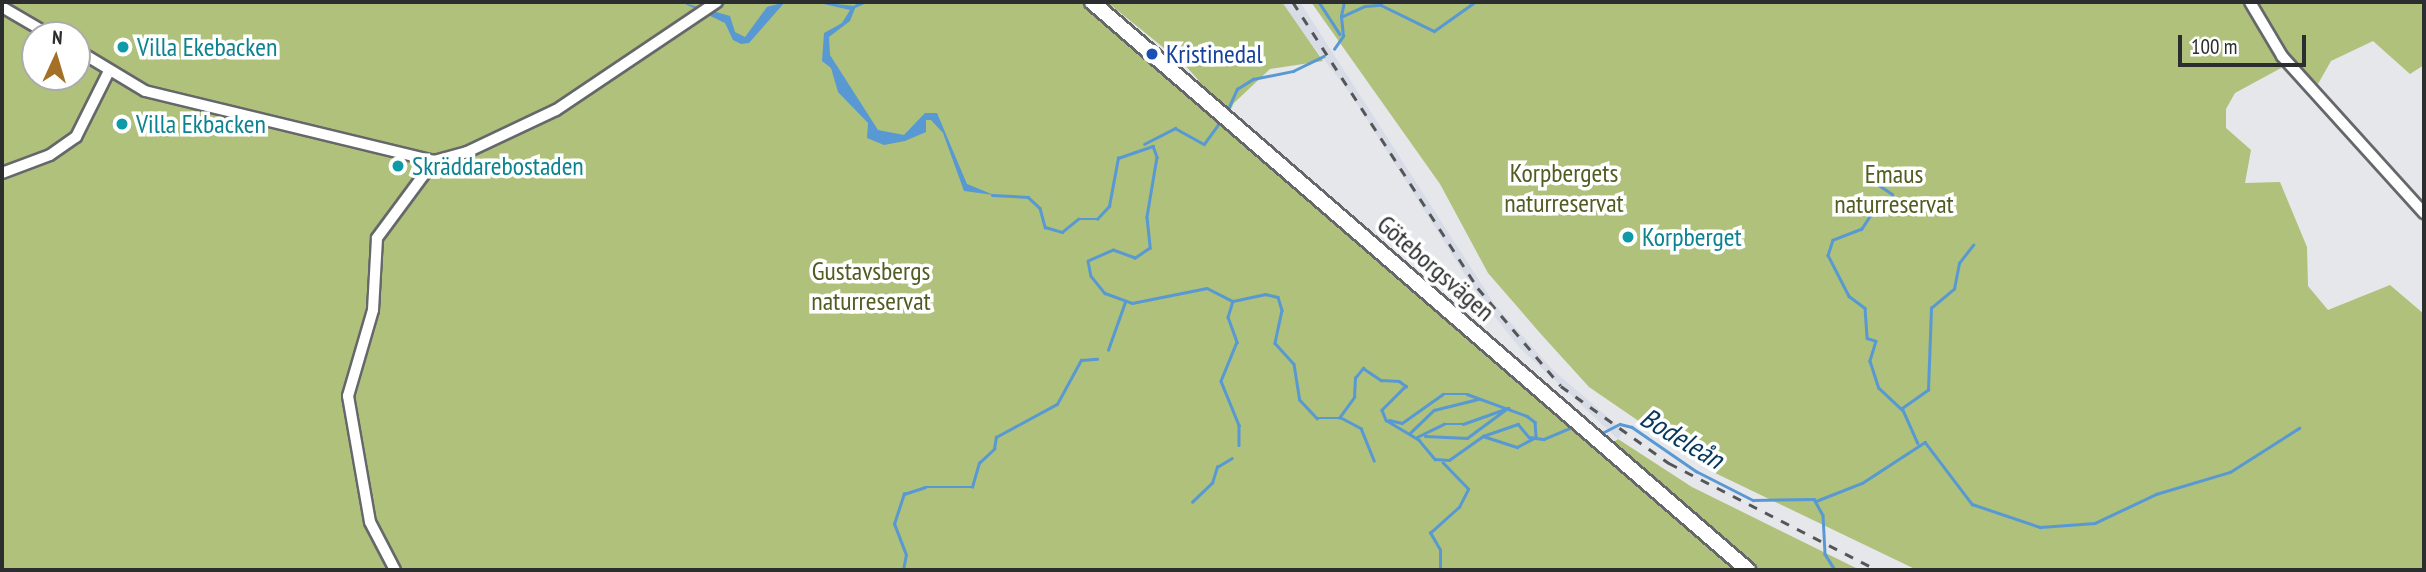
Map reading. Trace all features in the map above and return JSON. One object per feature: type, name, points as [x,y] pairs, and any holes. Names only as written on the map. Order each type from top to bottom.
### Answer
[{"type":"street","points":[[91,59],[145,91],[434,161],[467,152],[556,110],[717,2]]},
{"type":"street","name":"Göteborgsvägen","points":[[1092,2],[1748,570]]},
{"type":"street","points":[[2250,2],[2282,56],[2424,213]]},
{"type":"street","points":[[2,7],[26,21]]},
{"type":"street","points":[[2,173],[50,155],[76,137],[109,71]]},
{"type":"street","points":[[395,570],[370,522],[349,427],[348,396],[373,310],[377,237],[434,161]]},
{"type":"shaded area","points":[[1279,2],[1300,2],[1495,305],[1553,370],[1624,431],[1618,439],[1521,349],[1481,300],[1350,93]]},
{"type":"green space","name":"Gustavsbergs naturreservat","points":[[2,2],[1091,2],[1190,90],[1200,82],[1185,65],[1107,2],[1282,2],[1323,61],[1270,69],[1234,103],[1225,121],[1604,450],[1618,439],[1692,487],[1860,570],[2,570]]},
{"type":"green space","points":[[1311,2],[2424,2],[2424,65],[2410,74],[2373,41],[2331,61],[2318,84],[2294,61],[2235,93],[2226,109],[2226,128],[2251,150],[2245,183],[2280,182],[2307,247],[2308,286],[2328,310],[2390,285],[2424,314],[2424,570],[1917,570],[1713,472],[1589,387],[1488,273],[1440,184]]},
{"type":"water","points":[[681,2],[730,16],[735,32],[745,37],[767,7],[785,2],[749,43],[741,44],[733,40],[725,23]]},
{"type":"water","points":[[815,2],[856,6],[850,21],[829,37],[830,55],[878,130],[904,135],[925,113],[937,113],[967,184],[994,195],[964,191],[943,133],[931,120],[926,120],[926,132],[905,141],[884,145],[867,138],[868,123],[838,92],[831,68],[822,61],[824,33],[842,23],[850,10]]},
{"type":"building","name":"Villa Ekbacken","points":[[128,115],[132,127],[116,133],[111,121]]},
{"type":"waterway","points":[[855,6],[864,2]]},
{"type":"waterway","points":[[1319,2],[1340,34]]},
{"type":"waterway","points":[[1341,16],[1344,2]]},
{"type":"waterway","points":[[1334,49],[1343,36],[1341,17],[1365,6],[1381,5],[1434,31],[1475,2]]},
{"type":"waterway","points":[[1228,109],[1237,89],[1253,79],[1293,71],[1324,56]]},
{"type":"waterway","points":[[1144,144],[1175,128],[1204,144],[1220,122]]},
{"type":"waterway","name":"Bodeleån","points":[[992,195],[1028,197],[1040,208],[1045,227],[1062,232],[1078,219],[1097,219],[1109,206],[1118,158],[1153,146],[1157,157],[1147,217],[1150,248],[1135,258],[1113,250],[1088,261],[1091,276],[1105,293],[1132,303],[1207,288],[1233,301],[1265,294],[1278,297],[1282,310],[1275,343],[1294,364],[1300,400],[1317,418],[1339,418],[1354,397],[1355,378],[1363,368],[1381,380],[1399,381],[1406,386],[1382,410],[1386,420],[1419,440],[1435,459],[1449,460],[1483,436],[1517,447],[1536,437]]},
{"type":"waterway","points":[[1864,175],[1892,194],[1897,206],[1871,215],[1862,229],[1833,240],[1828,255],[1849,296],[1865,308],[1867,338],[1876,341],[1870,361],[1879,388],[1903,410],[1918,443]]},
{"type":"waterway","points":[[1902,408],[1928,390],[1931,308],[1954,289],[1959,263],[1973,245]]},
{"type":"waterway","points":[[1233,301],[1228,317],[1237,342],[1221,381],[1239,425],[1239,445]]},
{"type":"waterway","points":[[1108,350],[1125,302]]},
{"type":"waterway","points":[[903,570],[906,555],[894,524],[904,494],[925,487],[972,487],[979,463],[994,449],[996,437],[1057,404],[1081,360],[1097,359]]},
{"type":"waterway","points":[[1389,420],[1402,423],[1443,394],[1467,394],[1527,416],[1535,422],[1536,437]]},
{"type":"waterway","points":[[1410,433],[1434,410],[1478,399]]},
{"type":"waterway","points":[[1417,437],[1444,424],[1463,424],[1508,408]]},
{"type":"waterway","points":[[1425,436],[1467,438],[1505,410]]},
{"type":"waterway","points":[[1340,417],[1361,428],[1374,460]]},
{"type":"waterway","points":[[1483,436],[1518,424],[1529,437],[1544,439],[1574,426]]},
{"type":"waterway","name":"Bodeleån","points":[[1600,434],[1620,424],[1632,427],[1696,471],[1753,500],[1814,499],[1823,515],[1825,554],[1835,570]]},
{"type":"waterway","points":[[1816,501],[1862,483],[1925,442],[1972,504],[2040,527],[2095,523],[2156,494],[2230,472],[2299,428]]},
{"type":"waterway","points":[[1192,502],[1212,483],[1217,467],[1232,458]]},
{"type":"waterway","points":[[1440,570],[1440,550],[1430,533],[1459,507],[1468,489],[1443,463]]},
{"type":"railway","points":[[1293,2],[1478,288],[1561,386],[1669,463],[1877,570]]},
{"type":"place","name":"Villa Ekebacken","points":[[123,47]]},
{"type":"place","name":"Kristinedal","points":[[1152,54]]},
{"type":"place","name":"Villa Ekbacken","points":[[122,124]]},
{"type":"place","name":"Skräddarebostaden","points":[[398,166]]},
{"type":"place","name":"Korpberget","points":[[1628,237]]},
{"type":"park label","name":"Korpbergets naturreservat","points":[[1564,188]]},
{"type":"park label","name":"Emaus naturreservat","points":[[1894,189]]}]
